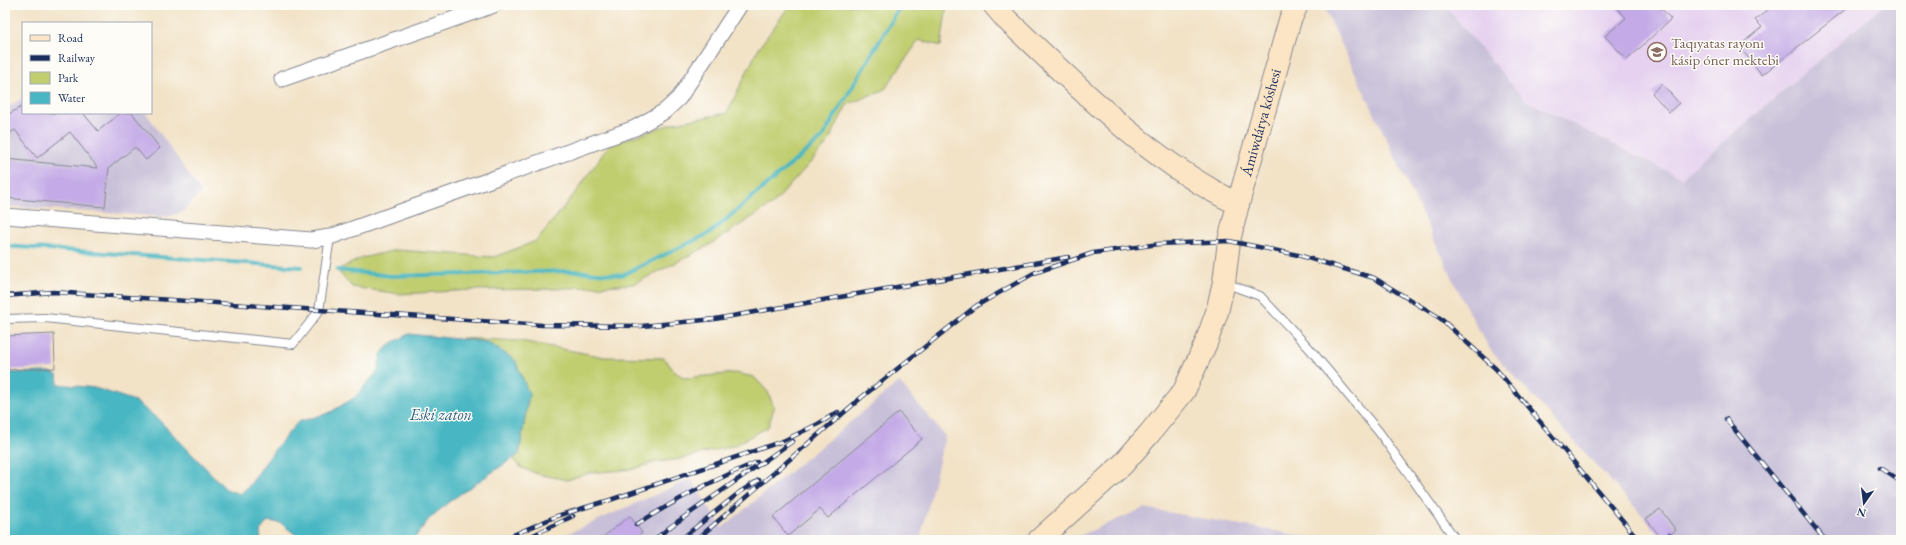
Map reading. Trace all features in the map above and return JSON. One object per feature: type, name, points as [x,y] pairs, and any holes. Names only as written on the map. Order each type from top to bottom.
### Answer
[{"type":"street","points":[[282,79],[494,5]]},
{"type":"street","points":[[5,216],[311,240],[330,237],[635,128],[665,111],[679,98],[740,5]]},
{"type":"street","points":[[994,5],[1008,20],[1121,126],[1207,189],[1238,204]]},
{"type":"street","name":"Ámiwdárya kóshesi","points":[[1039,540],[1122,465],[1184,391],[1206,343],[1217,312],[1224,282],[1229,241],[1238,204],[1290,20],[1297,5]]},
{"type":"lane","points":[[5,319],[45,318],[293,344],[319,311],[330,237]]},
{"type":"lane","points":[[1224,282],[1260,296],[1309,348],[1379,432],[1456,540]]},
{"type":"shaded area","points":[[1323,5],[1444,5],[1525,100],[1681,178],[1884,5],[1901,5],[1901,540],[1662,540],[1643,516],[1491,351],[1465,305]]},
{"type":"shaded area","name":"Taqıyatas rayonı kásip óner mektebi","points":[[1444,5],[1884,5],[1681,178],[1525,100]]},
{"type":"shaded area","points":[[22,99],[22,114],[147,114],[201,192],[184,211],[168,217],[5,206],[5,109]]},
{"type":"shaded area","points":[[899,382],[945,436],[920,540],[553,540],[691,479],[722,528]]},
{"type":"shaded area","points":[[1144,508],[1325,540],[1070,540]]},
{"type":"green space","points":[[790,5],[947,5],[941,46],[919,40],[885,89],[847,105],[827,144],[774,203],[706,247],[634,284],[554,289],[473,290],[400,294],[352,287],[337,270],[362,258],[396,250],[494,257],[536,241],[579,188],[609,145],[674,123],[727,113],[758,49]]},
{"type":"green space","points":[[461,338],[521,341],[604,357],[664,358],[675,372],[685,378],[736,373],[754,377],[768,392],[774,408],[768,427],[733,446],[675,460],[656,462],[634,469],[589,473],[567,480],[538,474],[522,468],[513,460],[519,454],[529,394],[515,360],[487,342]]},
{"type":"water","name":"Eski zaton","points":[[409,334],[487,342],[515,360],[529,394],[519,454],[450,501],[429,519],[413,540],[302,540],[281,523],[268,521],[260,531],[261,540],[5,540],[5,373],[50,372],[57,375],[58,384],[95,388],[135,401],[159,420],[226,489],[240,494],[249,486],[275,449],[298,422],[329,413],[354,398],[378,371],[381,354],[390,344]]},
{"type":"building","points":[[1614,5],[1658,5],[1671,19],[1627,60],[1605,36],[1626,18]]},
{"type":"building","points":[[1774,5],[1851,5],[1762,75],[1739,46],[1762,27],[1755,20]]},
{"type":"building","points":[[1662,84],[1679,103],[1669,112],[1652,93]]},
{"type":"building","points":[[22,107],[22,114],[84,114],[98,131],[120,114],[133,114],[160,148],[146,160],[135,147],[109,168],[105,207],[5,198],[5,159],[98,168],[70,132],[37,158],[15,130],[5,136],[5,116]]},
{"type":"building","points":[[54,334],[55,368],[5,370],[5,336]]},
{"type":"building","points":[[899,412],[922,439],[828,518],[820,509],[788,536],[773,517]]},
{"type":"building","points":[[1660,509],[1676,530],[1663,540],[1646,519]]},
{"type":"building","points":[[630,516],[642,533],[633,540],[599,540]]},
{"type":"waterway","points":[[337,270],[392,276],[573,271],[622,275],[710,233],[822,138],[899,8],[903,5]]},
{"type":"waterway","points":[[5,246],[301,267]]},
{"type":"railway","points":[[696,540],[862,397],[976,306],[1034,273],[1093,253],[1159,244],[1229,241],[1298,255],[1374,278],[1440,318],[1496,369],[1639,540]]},
{"type":"railway","points":[[5,296],[53,292],[542,325],[642,326],[715,319],[1068,257]]},
{"type":"railway","points":[[502,540],[557,516],[610,500],[783,441],[818,424],[838,412]]},
{"type":"railway","points":[[1726,419],[1825,540]]},
{"type":"railway","points":[[654,540],[670,527],[793,441]]},
{"type":"railway","points":[[636,525],[695,490],[757,462]]},
{"type":"railway","points":[[1880,468],[1901,482]]},
{"type":"railway","points":[[680,540],[740,492],[759,480]]},
{"type":"railway","points":[[523,540],[573,516]]},
{"type":"railway","points":[[1669,535],[1674,540]]},
{"type":"place","name":"Taqıyatas rayonı kásip óner mektebi","points":[[1657,52]]}]
